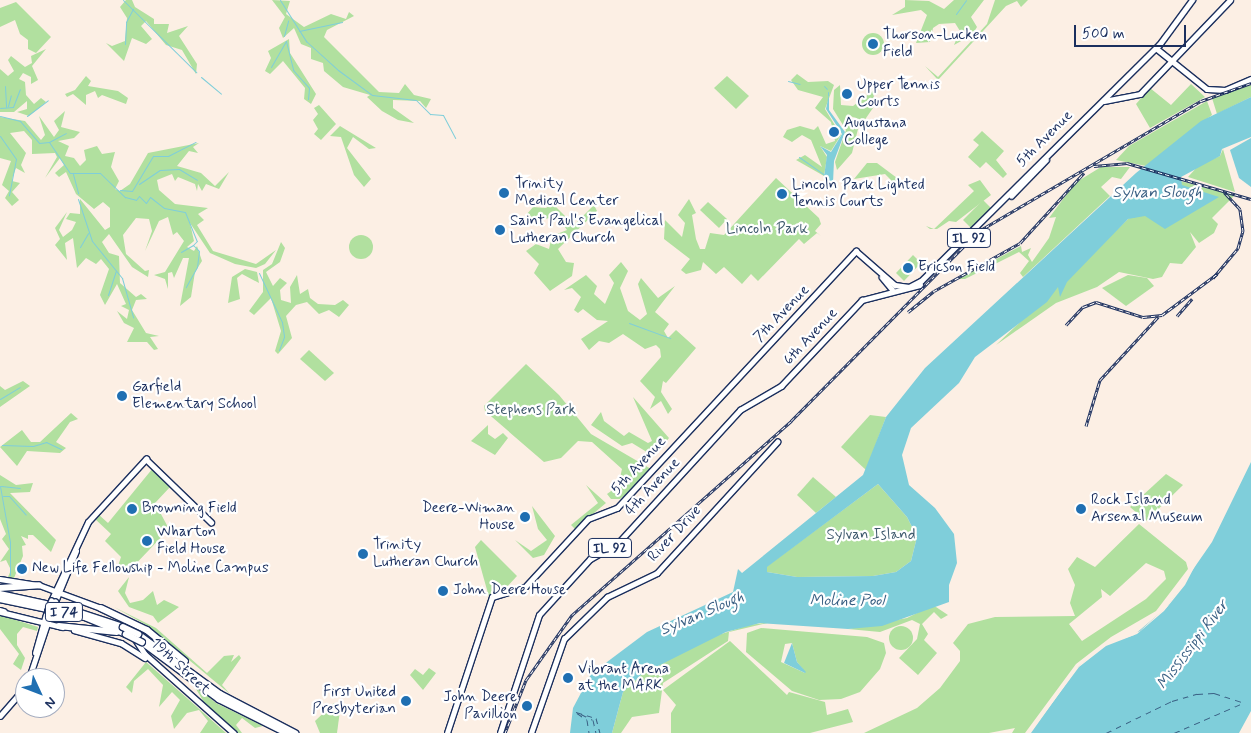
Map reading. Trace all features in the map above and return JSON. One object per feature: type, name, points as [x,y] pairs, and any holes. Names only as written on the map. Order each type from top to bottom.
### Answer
[{"type":"highway","points":[[0,588],[39,585]]},
{"type":"highway","name":"I 74","points":[[0,594],[69,609],[138,634],[205,683],[270,722]]},
{"type":"highway","name":"I 74","points":[[0,598],[85,618],[127,635],[142,642],[219,699],[293,732]]},
{"type":"highway","points":[[101,608],[153,634],[205,683]]},
{"type":"highway","points":[[58,626],[105,630],[127,635]]},
{"type":"main road","name":"5th Avenue","points":[[856,251],[893,283],[906,287],[931,272],[1156,48],[1192,0]]},
{"type":"main road","points":[[1171,62],[1230,0]]},
{"type":"main road","points":[[1156,48],[1171,62],[1211,89],[1251,78]]},
{"type":"main road","name":"5th Avenue","points":[[900,292],[914,290],[931,276],[1106,99],[1136,97],[1171,62]]},
{"type":"main road","name":"7th Avenue","points":[[724,392],[856,251]]},
{"type":"main road","points":[[882,277],[887,288],[900,292]]},
{"type":"main road","points":[[887,297],[890,291]]},
{"type":"main road","name":"6th Avenue","points":[[742,409],[779,388],[862,300],[890,291],[900,292]]},
{"type":"main road","name":"5th Avenue","points":[[447,733],[487,604],[499,593],[523,588],[588,519],[616,509],[642,484],[724,392]]},
{"type":"main road","name":"4th Avenue","points":[[500,733],[540,613],[592,557],[620,541],[742,409]]},
{"type":"main road","name":"River Drive","points":[[531,733],[564,638],[607,597],[657,573],[776,442]]},
{"type":"main road","points":[[33,668],[53,601],[84,528],[146,459],[212,521]]},
{"type":"main road","points":[[139,466],[152,464]]},
{"type":"main road","name":"19th Street","points":[[0,579],[39,585],[68,594],[123,620],[144,653],[232,733]]},
{"type":"main road","points":[[48,588],[60,583]]},
{"type":"main road","points":[[60,583],[68,594]]},
{"type":"main road","name":"19th Street","points":[[1,612],[129,646],[232,733]]},
{"type":"main road","points":[[35,620],[39,632]]},
{"type":"main road","points":[[32,668],[39,632],[45,623]]},
{"type":"main road","points":[[37,653],[47,629],[58,626]]},
{"type":"main road","points":[[0,716],[15,699]]},
{"type":"green space","points":[[126,0],[132,0],[135,7],[154,19],[154,24],[169,24],[167,33],[188,26],[179,36],[197,64],[196,74],[182,50],[166,45],[146,21],[141,26],[152,39],[146,44],[132,38],[124,61],[106,43],[112,46],[125,41],[127,18],[120,7]]},
{"type":"green space","points":[[272,0],[290,1],[286,14],[304,27],[331,14],[346,19],[349,12],[354,16],[327,30],[324,37],[379,92],[399,93],[405,84],[414,95],[431,99],[426,108],[420,101],[393,100],[393,108],[414,123],[398,120],[382,111],[367,97],[370,95],[343,87],[324,71],[323,63],[311,59],[311,48],[301,44],[294,28],[283,38],[279,28],[285,17]]},
{"type":"green space","points":[[905,0],[929,1],[944,9],[954,0],[984,0],[971,17],[977,27],[972,35],[954,45],[960,31],[955,23],[939,24],[933,28],[930,42],[916,43],[927,15],[921,10],[892,15],[905,7]]},
{"type":"green space","points":[[995,0],[1028,0],[1021,7],[1017,1],[1006,6],[938,80],[925,66],[938,77],[987,24]]},
{"type":"green space","points":[[16,2],[51,37],[36,53],[28,49],[28,40],[20,34],[15,20],[0,27],[0,8]]},
{"type":"green space","name":"Thorson-Lucken Field","points":[[873,33],[881,36],[884,44],[881,52],[873,55],[865,52],[862,44],[865,36]]},
{"type":"green space","points":[[289,39],[290,53],[316,94],[311,104],[304,99],[305,88],[283,61],[270,74],[265,71],[271,58],[268,51]]},
{"type":"green space","points":[[46,49],[32,66],[38,80],[31,84],[31,77],[23,73],[19,79],[25,82],[26,95],[34,104],[41,98],[46,102],[29,116],[17,112],[27,109],[27,101],[14,112],[0,112],[0,69],[8,76],[14,71],[8,60],[11,56],[25,67],[32,63],[31,56]]},
{"type":"green space","points":[[797,74],[808,82],[828,81],[834,85],[825,109],[841,135],[831,151],[820,146],[827,157],[824,176],[796,160],[805,155],[822,167],[811,140],[802,135],[792,142],[783,137],[787,130],[800,126],[814,130],[818,126],[826,144],[835,141],[831,122],[815,108],[823,97],[798,90],[791,80]]},
{"type":"green space","points":[[86,76],[91,81],[88,86],[118,91],[128,98],[126,104],[102,95],[98,98],[95,91],[86,95],[86,105],[73,94],[67,97],[65,94],[75,90]]},
{"type":"green space","points":[[727,76],[749,96],[736,109],[714,88]]},
{"type":"green space","points":[[1191,84],[1205,97],[1150,128],[1136,104],[1150,88],[1171,105]]},
{"type":"green space","points":[[840,85],[841,105],[853,106],[873,91],[875,105],[864,121],[850,116],[845,119],[858,129],[852,153],[837,170],[835,162],[846,130],[833,109],[834,90]]},
{"type":"green space","points":[[1251,85],[1251,97],[1217,114],[1212,98]]},
{"type":"green space","points":[[1207,101],[1212,115],[1146,166],[1116,160],[1129,146]]},
{"type":"green space","points":[[319,105],[336,124],[321,140],[314,134],[318,129],[313,120],[318,114],[314,108]]},
{"type":"green space","points":[[65,111],[61,127],[80,132],[74,138],[58,141],[69,146],[65,156],[74,158],[80,166],[86,160],[84,150],[97,146],[102,154],[115,152],[111,167],[119,181],[115,189],[120,191],[130,184],[148,153],[199,143],[193,147],[198,153],[189,151],[177,166],[201,173],[215,186],[229,172],[219,189],[206,184],[202,191],[198,184],[197,191],[195,184],[178,177],[175,181],[172,174],[157,180],[159,190],[175,204],[208,208],[198,214],[204,220],[197,225],[213,251],[256,264],[276,250],[265,264],[256,268],[235,264],[210,253],[190,223],[194,241],[187,247],[194,251],[197,246],[202,261],[195,272],[191,297],[180,306],[189,258],[183,258],[174,278],[172,272],[168,273],[168,289],[165,279],[154,275],[165,272],[184,241],[177,232],[173,235],[168,217],[159,221],[145,251],[152,231],[149,219],[136,218],[123,235],[126,254],[145,271],[149,270],[148,277],[132,267],[109,234],[102,242],[109,253],[119,256],[120,283],[136,297],[141,294],[147,299],[136,300],[132,310],[146,333],[159,336],[150,337],[158,349],[154,350],[147,342],[127,342],[134,328],[124,323],[117,311],[127,319],[129,310],[121,306],[126,304],[117,284],[105,305],[100,295],[109,269],[101,259],[96,264],[86,258],[77,268],[73,238],[65,243],[67,260],[55,245],[60,239],[55,228],[67,212],[59,230],[63,237],[72,230],[76,222],[66,219],[70,213],[80,214],[80,199],[105,230],[110,227],[110,208],[103,202],[94,209],[76,194],[66,172],[59,177],[55,173],[64,165],[60,158],[45,178],[57,157],[55,153],[32,154],[32,140],[24,131],[10,133],[26,153],[21,165],[25,173],[16,168],[12,181],[20,183],[12,192],[19,200],[12,206],[5,198],[9,191],[2,185],[11,161],[0,158],[0,117],[25,121],[41,140],[45,135],[39,116],[54,137],[59,130],[54,121]]},
{"type":"green space","points":[[340,126],[376,148],[369,149],[353,137],[347,148],[371,179],[364,187],[354,175],[341,137],[330,136]]},
{"type":"green space","points":[[982,131],[1004,151],[996,160],[1007,174],[1003,178],[986,162],[980,168],[968,157],[979,145],[973,140]]},
{"type":"green space","points":[[1223,149],[1235,192],[1188,177],[1199,165],[1220,156]]},
{"type":"green space","points":[[867,163],[877,163],[905,184],[900,189],[885,174],[854,179]]},
{"type":"green space","points":[[1101,167],[1130,167],[1121,179],[1112,177],[1101,187],[1110,196],[1023,277],[1020,273],[1029,261],[1019,252],[965,279],[958,279],[1021,246],[1022,252],[1031,248],[1028,255],[1032,262],[1049,238],[1056,217],[1049,218],[1075,183]]},
{"type":"green space","name":"Lincoln Park","points":[[776,178],[819,218],[821,224],[815,231],[821,236],[817,233],[804,244],[799,239],[758,281],[751,274],[742,284],[724,267],[716,274],[703,262],[701,270],[686,274],[681,270],[690,259],[664,239],[665,220],[682,237],[685,223],[678,215],[689,199],[696,213],[692,215],[696,239],[700,249],[705,249],[710,233],[724,235]]},
{"type":"green space","points":[[980,180],[991,195],[956,222],[949,221],[934,229],[974,191],[968,185]]},
{"type":"green space","points":[[1180,181],[1235,195],[1212,218],[1218,224],[1214,233],[1199,243],[1190,232],[1196,247],[1182,264],[1170,263],[1162,277],[1153,279],[1119,272],[1097,287],[1056,303],[996,345],[1128,219],[1182,185]]},
{"type":"green space","points":[[983,200],[991,208],[971,228],[963,220]]},
{"type":"green space","points":[[708,202],[727,219],[719,228],[700,210]]},
{"type":"green space","points":[[552,203],[574,225],[594,205],[597,211],[558,249],[566,262],[574,263],[572,276],[550,291],[534,273],[539,264],[526,251],[536,244],[549,249],[552,236],[567,230],[558,217],[536,220],[527,214],[533,207],[546,208]]},
{"type":"green space","points":[[361,235],[369,239],[373,247],[369,255],[361,259],[353,255],[349,247],[353,239]]},
{"type":"green space","points":[[281,242],[285,248],[280,262],[266,272],[273,286],[280,278],[287,283],[280,290],[281,300],[291,303],[290,287],[297,275],[300,294],[308,289],[310,298],[318,304],[335,305],[343,300],[349,305],[339,317],[329,310],[319,314],[307,302],[296,305],[286,316],[292,338],[278,354],[275,351],[281,331],[271,298],[254,315],[249,311],[263,292],[263,270],[272,264]]},
{"type":"green space","name":"Ericson Field","points":[[913,255],[921,263],[904,281],[896,273]]},
{"type":"green space","points":[[621,262],[628,271],[620,288],[628,311],[640,320],[647,314],[638,284],[641,278],[658,298],[675,286],[655,312],[669,324],[664,331],[668,338],[676,330],[696,348],[666,383],[663,381],[661,392],[672,409],[668,414],[661,401],[650,409],[655,397],[640,381],[661,357],[660,349],[656,345],[645,349],[623,334],[609,343],[599,341],[589,350],[581,339],[608,321],[597,320],[583,309],[578,313],[574,310],[581,297],[572,288],[564,290],[586,275],[597,286],[594,294],[605,304],[614,283],[609,275]]},
{"type":"green space","points":[[245,269],[257,272],[259,283],[242,274],[237,278],[240,299],[228,303],[232,277]]},
{"type":"green space","points":[[1128,275],[1147,278],[1154,286],[1126,306],[1102,288]]},
{"type":"green space","points":[[309,350],[334,373],[325,381],[300,359]]},
{"type":"green space","name":"Stephens Park","points":[[526,364],[559,395],[591,434],[651,469],[642,481],[620,499],[611,499],[607,494],[618,486],[622,469],[592,442],[578,441],[561,458],[544,462],[485,411],[484,406]]},
{"type":"green space","points":[[23,381],[30,386],[0,407],[0,386],[5,390]]},
{"type":"green space","points":[[633,397],[669,438],[657,453],[650,454],[632,443],[622,446],[591,425],[601,412],[604,421],[624,436],[629,432],[648,443],[652,441]]},
{"type":"green space","points":[[71,413],[78,419],[70,422],[56,442],[66,448],[60,453],[27,451],[17,466],[0,447],[22,430],[31,442],[40,442]]},
{"type":"green space","points":[[870,415],[886,417],[866,470],[841,447]]},
{"type":"green space","points":[[488,425],[488,434],[495,439],[503,433],[508,438],[495,455],[471,441]]},
{"type":"green space","points":[[153,468],[171,486],[155,503],[169,529],[129,571],[118,566],[121,557],[105,541],[111,534],[94,518],[98,514],[108,523]]},
{"type":"green space","points":[[1166,474],[1183,485],[1146,521],[1130,507]]},
{"type":"green space","points":[[0,475],[16,485],[33,483],[30,492],[10,493],[56,540],[51,552],[33,535],[28,535],[28,539],[21,536],[26,545],[22,546],[23,556],[14,578],[8,577],[11,570],[6,560],[0,562],[9,549],[2,539],[6,534],[0,519]]},
{"type":"green space","points":[[813,477],[836,497],[816,513],[797,495]]},
{"type":"green space","name":"Sylvan Island","points":[[878,484],[907,517],[917,537],[911,561],[896,572],[873,576],[797,577],[767,572],[766,567]]},
{"type":"green space","points":[[586,485],[606,503],[575,529],[571,525],[598,503]]},
{"type":"green space","points":[[532,506],[555,536],[544,555],[533,558],[515,540],[531,551],[547,540],[538,529]]},
{"type":"green space","points":[[1139,524],[1186,562],[1188,569],[1156,611],[1111,637],[1076,664],[1025,733],[1012,733],[1015,728],[989,733],[864,733],[917,708],[940,688],[960,661],[960,651],[953,643],[968,624],[995,617],[1075,616],[1070,603],[1075,585],[1068,569],[1077,557],[1095,567]],"holes":[[[1146,563],[1164,571],[1166,579],[1146,599],[1082,641],[1069,624],[1102,597],[1101,589],[1110,596]]]},
{"type":"green space","points":[[481,540],[517,576],[505,589],[489,597],[475,547]]},
{"type":"green space","points":[[129,577],[125,593],[130,603],[143,600],[153,591],[157,605],[164,600],[179,607],[158,623],[153,616],[129,607],[118,591]]},
{"type":"green space","points":[[933,605],[948,615],[941,619],[934,612],[922,624],[928,634],[924,640],[937,653],[918,675],[899,658],[917,639],[920,624],[912,620],[880,632],[848,629],[907,618]]},
{"type":"green space","points":[[114,607],[156,628],[207,673],[224,656],[234,655],[231,662],[239,655],[241,658],[222,685],[230,694],[148,626]]},
{"type":"green space","points":[[0,615],[38,627],[37,631],[23,627],[17,634],[17,645],[25,658],[22,668],[13,664],[19,654],[0,629]]},
{"type":"green space","points":[[772,622],[729,632],[728,641],[663,683],[659,713],[632,717],[621,733],[612,733],[623,692],[642,674],[709,638],[749,625]]},
{"type":"green space","points":[[901,626],[906,627],[912,633],[912,643],[906,649],[901,650],[896,649],[890,643],[889,638],[890,633],[896,627]]},
{"type":"green space","points":[[761,628],[867,637],[884,643],[886,653],[880,669],[860,692],[841,699],[819,700],[792,691],[746,652],[747,633]],"holes":[[[792,643],[797,662],[805,673],[781,662],[785,644]]]},
{"type":"green space","points":[[730,641],[787,695],[789,692],[825,702],[827,715],[848,709],[853,722],[810,733],[671,733],[671,713],[676,705],[663,690]]},
{"type":"green space","points":[[146,662],[226,733],[200,733],[208,721],[199,710],[187,713],[174,729],[171,716],[180,700],[172,692],[159,707],[163,685],[148,669],[134,681],[132,693],[126,687]]},
{"type":"green space","points":[[429,668],[436,673],[423,690],[410,675],[415,669],[423,675]]},
{"type":"green space","points":[[193,684],[216,703],[263,726],[255,728],[242,718],[236,725],[242,733],[237,733],[205,704]]},
{"type":"green space","points":[[334,703],[341,703],[337,733],[320,733],[315,721]]},
{"type":"water","points":[[829,94],[829,110],[845,132],[834,161],[833,183],[824,177],[827,155],[820,146],[831,152],[842,134],[826,109]]},
{"type":"water","points":[[1251,97],[1251,137],[1222,149],[1220,156],[1181,177],[1182,185],[1219,197],[1165,229],[1145,216],[1128,219],[1067,282],[1060,297],[1058,287],[1047,302],[975,357],[959,383],[911,428],[902,455],[909,485],[935,508],[954,534],[957,563],[949,585],[949,602],[882,626],[848,629],[760,623],[726,632],[642,674],[623,692],[612,733],[570,733],[573,708],[591,674],[647,632],[733,592],[738,569],[742,573],[863,475],[886,417],[925,368],[1136,173],[1201,121]],"holes":[[[878,484],[907,517],[917,537],[911,561],[896,572],[873,576],[797,577],[767,572],[767,567]]]},
{"type":"water","points":[[1251,138],[1251,187],[1239,178],[1230,150]]},
{"type":"water","name":"Mississippi River","points":[[1251,462],[1251,711],[1239,733],[1031,733],[1078,667],[1105,645],[1134,635],[1167,607],[1212,542]]},
{"type":"water","points":[[792,643],[797,662],[805,673],[784,663]]},
{"type":"pier","points":[[1197,562],[1185,585],[1164,611],[1137,634],[1106,646],[1079,667],[1030,733],[1073,671],[1103,645],[1140,631],[1168,605]]},
{"type":"waterway","points":[[123,0],[196,72]]},
{"type":"waterway","points":[[280,0],[306,41],[338,70],[372,95],[416,100],[430,114],[443,115],[455,138]]},
{"type":"waterway","points":[[956,14],[966,0]]},
{"type":"waterway","points":[[125,44],[126,22],[133,9]]},
{"type":"waterway","points":[[284,36],[288,21]]},
{"type":"waterway","points":[[299,31],[342,22]]},
{"type":"waterway","points":[[271,67],[286,41],[293,70],[309,88],[308,99]]},
{"type":"waterway","points":[[201,77],[221,94]]},
{"type":"waterway","points":[[788,81],[800,84]]},
{"type":"waterway","points":[[5,86],[6,107]]},
{"type":"waterway","points":[[824,86],[827,89]]},
{"type":"waterway","points":[[0,108],[13,107],[20,89]]},
{"type":"waterway","points":[[8,106],[11,95]]},
{"type":"waterway","points":[[27,116],[48,100]]},
{"type":"waterway","points":[[0,116],[20,121],[39,143],[49,142],[70,173],[100,173],[125,197],[136,200],[139,196],[146,203],[150,197],[164,208],[185,212],[197,241],[193,245],[199,251],[197,267],[186,287]]},
{"type":"waterway","points":[[49,142],[66,133]]},
{"type":"waterway","points":[[0,136],[16,159],[9,195]]},
{"type":"waterway","points":[[120,190],[132,191],[153,156],[168,156],[196,142]]},
{"type":"waterway","points":[[799,157],[825,175]]},
{"type":"waterway","points":[[139,184],[160,170],[179,169],[197,180]]},
{"type":"waterway","points":[[73,174],[78,193]]},
{"type":"waterway","points":[[78,199],[92,241],[122,278],[133,317]]},
{"type":"waterway","points":[[80,247],[88,233]]},
{"type":"waterway","points":[[181,252],[193,245]]},
{"type":"waterway","points":[[108,295],[116,271]]},
{"type":"waterway","points":[[259,273],[282,322],[284,337],[279,350]]},
{"type":"waterway","points":[[629,323],[670,338]]},
{"type":"waterway","points":[[0,399],[20,387]]},
{"type":"waterway","points":[[2,445],[33,446],[46,442],[61,449]]},
{"type":"waterway","points":[[0,486],[10,542],[10,575]]},
{"type":"waterway","points":[[1,486],[20,488]]},
{"type":"waterway","points":[[3,496],[9,496],[26,515]]},
{"type":"ferry route","points":[[1106,733],[1172,701],[1197,694],[1214,693],[1244,703]]},
{"type":"ferry route","points":[[1174,733],[1243,703]]},
{"type":"ferry route","points":[[576,712],[596,718],[600,733]]},
{"type":"ferry route","points":[[577,713],[587,720],[589,733]]},
{"type":"ferry route","points":[[581,714],[593,720],[596,733]]},
{"type":"railway","points":[[505,733],[526,680],[572,615],[791,421],[979,231],[1201,101],[1251,83]]},
{"type":"railway","points":[[1094,166],[1127,163],[1251,199]]},
{"type":"railway","points":[[908,312],[934,291],[1020,243],[1084,173]]},
{"type":"railway","points":[[1213,278],[1238,248],[1243,231],[1240,209],[1224,192]]},
{"type":"railway","points":[[1066,325],[1083,307],[1096,302],[1143,317],[1162,315],[1217,274]]},
{"type":"railway","points":[[1177,316],[1192,299]]},
{"type":"railway","points":[[1086,426],[1100,380],[1158,317]]},
{"type":"place","name":"Thorson-Lucken Field","points":[[873,44]]},
{"type":"place","name":"Upper Tennis Courts","points":[[847,94]]},
{"type":"place","name":"Augustana College","points":[[834,132]]},
{"type":"place","name":"Trinity Medical Center","points":[[504,193]]},
{"type":"place","name":"Lincoln Park Lighted Tennis Courts","points":[[782,194]]},
{"type":"place","name":"Saint Paul's Evangelical Lutheran Church","points":[[500,230]]},
{"type":"place","name":"Ericson Field","points":[[908,268]]},
{"type":"place","name":"Garfield Elementary School","points":[[122,396]]},
{"type":"place","name":"Browning Field","points":[[132,509]]},
{"type":"place","name":"Rock Island Arsenal Museum","points":[[1081,509]]},
{"type":"place","name":"Deere-Wiman House","points":[[525,517]]},
{"type":"place","name":"Wharton Field House","points":[[147,541]]},
{"type":"place","name":"Trinity Lutheran Church","points":[[363,554]]},
{"type":"place","name":"New Life Fellowship - Moline Campus","points":[[22,569]]},
{"type":"place","name":"John Deere House","points":[[443,591]]},
{"type":"place","name":"Vibrant Arena at the MARK","points":[[568,678]]},
{"type":"place","name":"First United Presbyterian","points":[[406,701]]},
{"type":"place","name":"John Deere Pavillion","points":[[527,706]]},
{"type":"water label","name":"Sylvan Slough","points":[[1157,193]]},
{"type":"water label","name":"Moline Pool","points":[[847,601]]},
{"type":"water label","name":"Sylvan Slough","points":[[702,614]]}]
